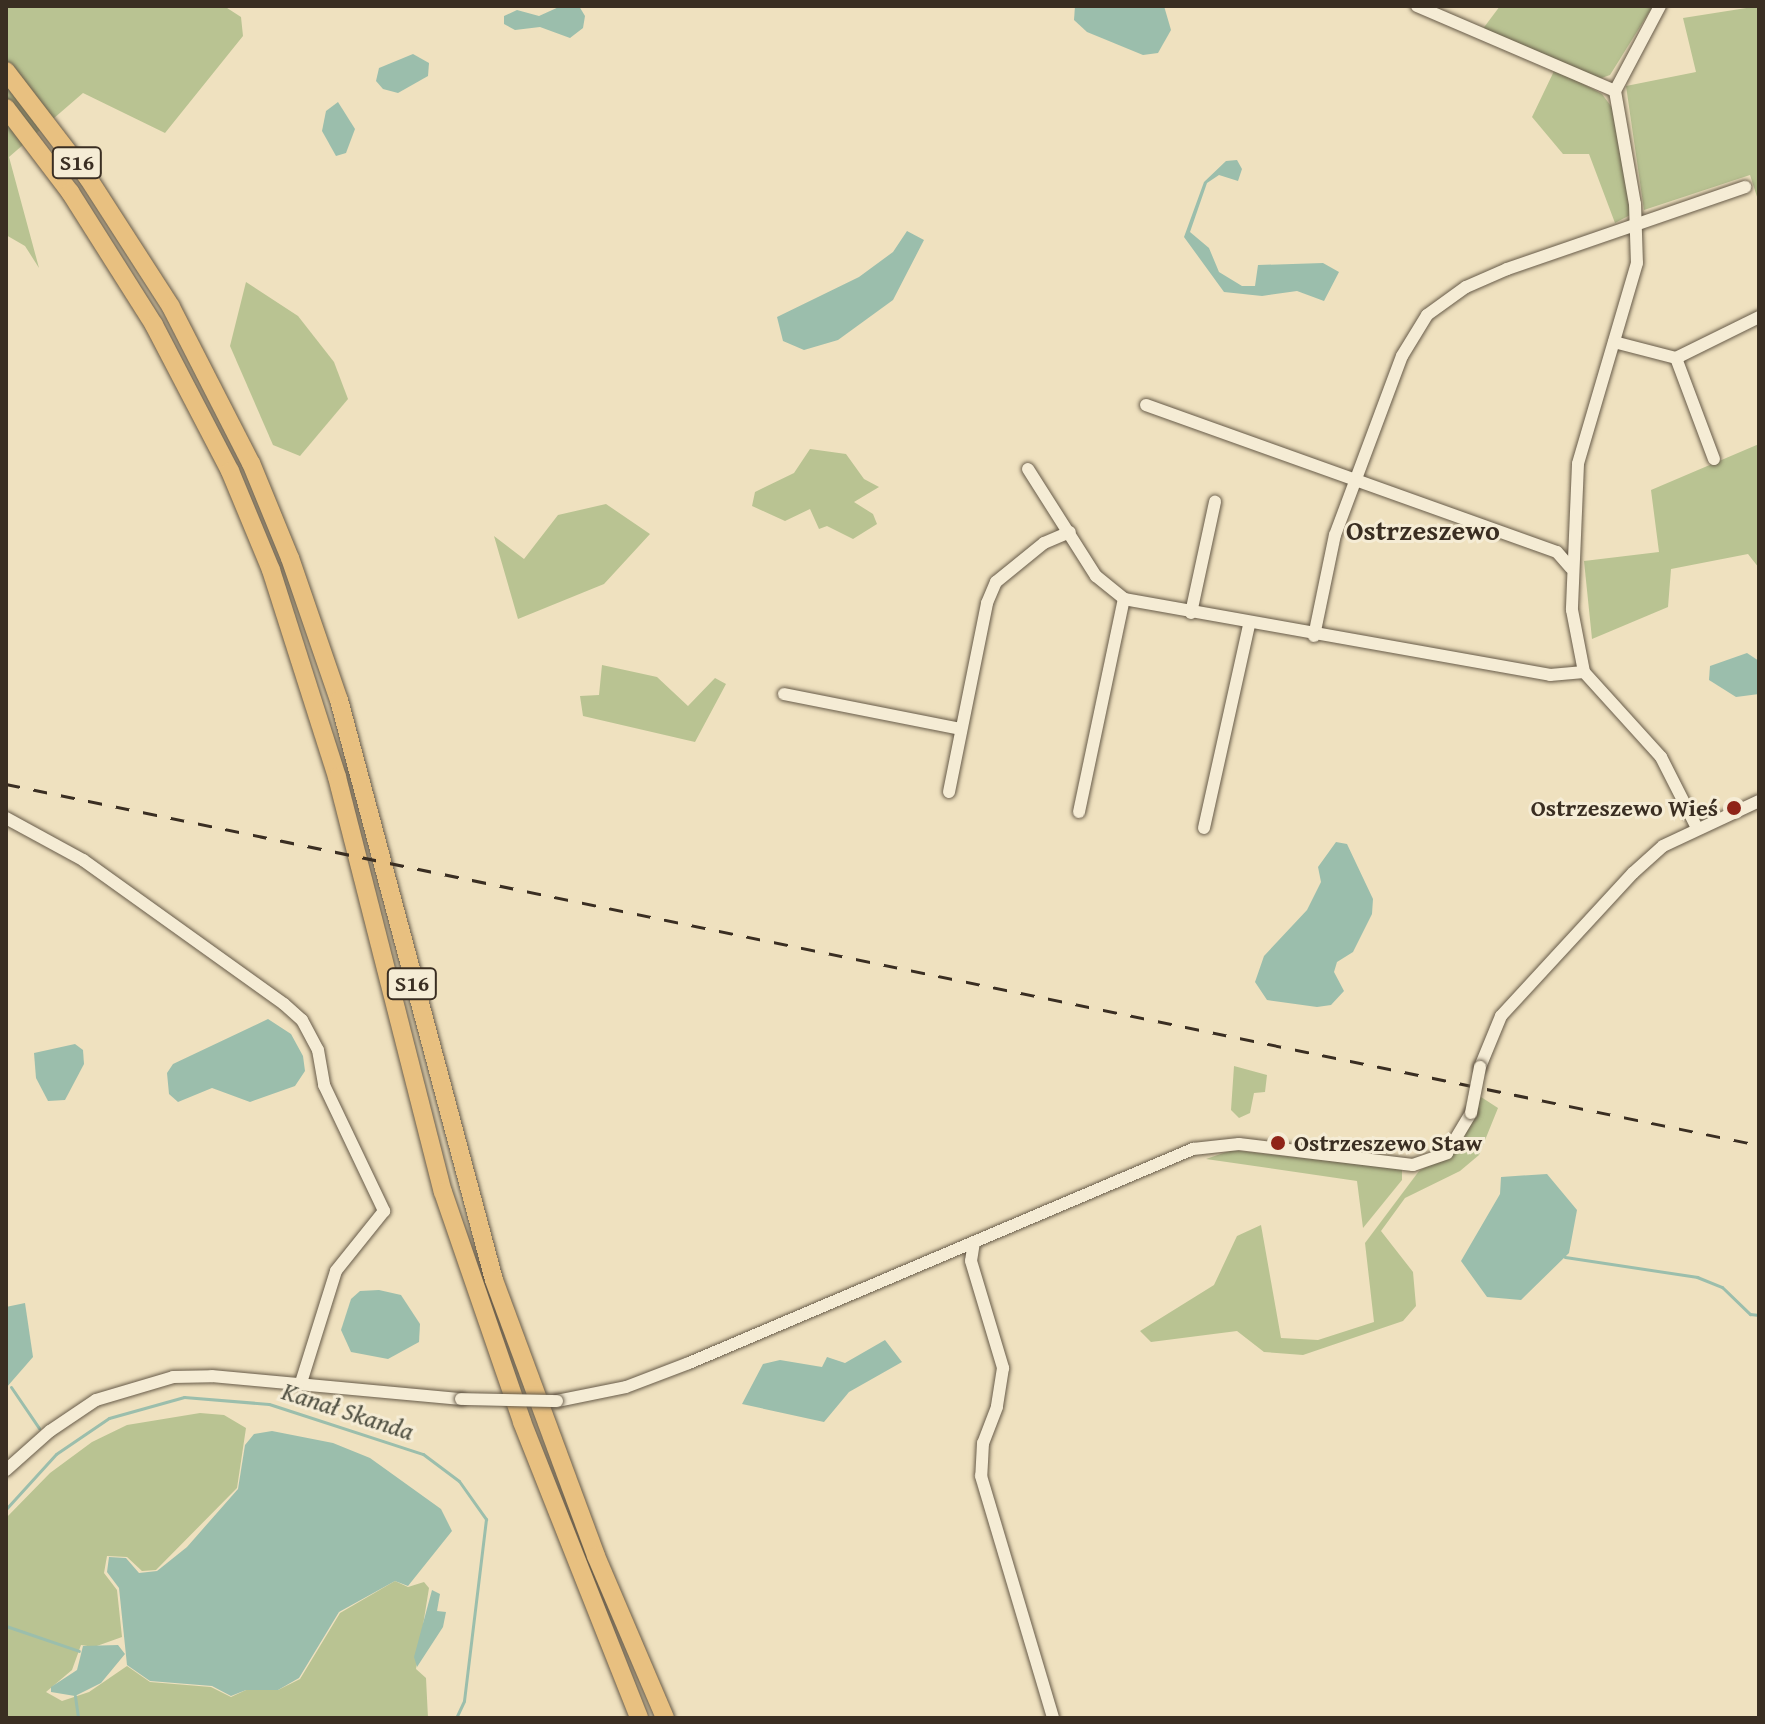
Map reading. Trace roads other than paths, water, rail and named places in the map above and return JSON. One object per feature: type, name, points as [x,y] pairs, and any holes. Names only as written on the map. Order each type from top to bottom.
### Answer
[{"type":"highway","name":"S16","points":[[6,71],[88,178],[141,261],[251,463],[318,635],[494,1280],[596,1556],[665,1718]]},
{"type":"highway","name":"S16","points":[[6,108],[123,273],[230,471],[271,570],[337,777],[443,1192],[527,1437],[639,1718]]},
{"type":"street","points":[[1417,6],[1615,91]]},
{"type":"street","points":[[1660,6],[1615,91],[1637,225],[1637,263],[1578,464],[1571,568],[1572,610],[1584,672],[1661,757],[1697,828]]},
{"type":"street","points":[[1314,636],[1335,535],[1402,356],[1438,305],[1507,269],[1745,187]]},
{"type":"street","points":[[1614,342],[1676,358],[1759,317]]},
{"type":"street","points":[[1676,358],[1714,459]]},
{"type":"street","points":[[1146,405],[1557,552],[1571,568]]},
{"type":"street","points":[[1028,469],[1096,576],[1124,599],[1249,625],[1550,675],[1584,672]]},
{"type":"street","points":[[1191,613],[1215,502]]},
{"type":"street","points":[[949,792],[987,603],[996,582],[1044,543],[1070,532]]},
{"type":"street","points":[[1079,812],[1124,599]]},
{"type":"street","points":[[1204,828],[1249,625]]},
{"type":"street","points":[[784,694],[961,729]]},
{"type":"street","points":[[6,1470],[85,1408],[138,1385],[212,1376],[461,1399],[557,1401],[626,1387],[1216,1143],[1413,1165],[1434,1161],[1458,1142],[1471,1113],[1480,1067],[1501,1016],[1633,873],[1697,828],[1759,801]]},
{"type":"street","points":[[6,818],[83,860],[284,1004],[302,1020],[318,1050],[324,1085],[384,1211],[336,1271],[301,1383]]},
{"type":"street","points":[[974,1242],[971,1261],[1003,1368],[997,1407],[983,1443],[981,1476],[1053,1718]]},
{"type":"waterway","points":[[1565,1257],[1697,1277],[1722,1287],[1750,1314],[1759,1315]]},
{"type":"waterway","points":[[11,1387],[39,1428]]},
{"type":"waterway","name":"Kanał Skanda","points":[[6,1509],[56,1454],[109,1418],[184,1397],[269,1404],[423,1454],[459,1481],[486,1519],[464,1701],[456,1718]]},
{"type":"waterway","points":[[6,1626],[79,1651]]},
{"type":"waterway","points":[[75,1696],[78,1718]]},
{"type":"railway","points":[[6,784],[1759,1145]]},
{"type":"place","name":"Ostrzeszewo Wieś","points":[[1734,808]]},
{"type":"place","name":"Ostrzeszewo Staw","points":[[1278,1143]]},
{"type":"district","name":"Ostrzeszewo","points":[[1423,530]]}]
